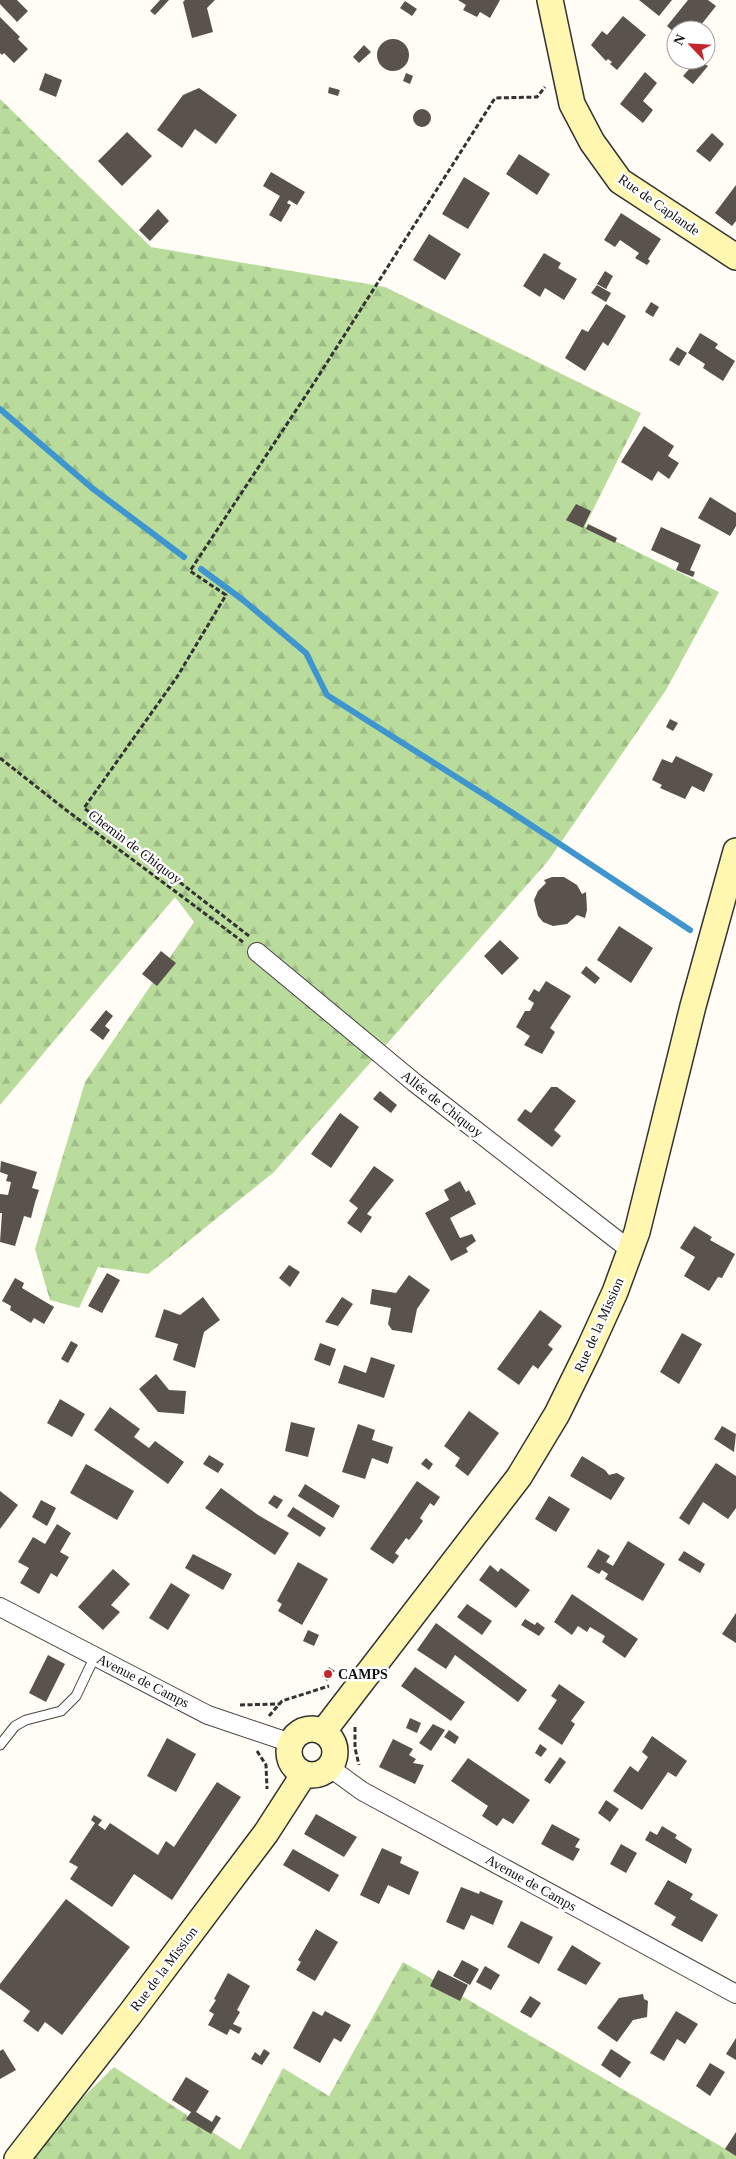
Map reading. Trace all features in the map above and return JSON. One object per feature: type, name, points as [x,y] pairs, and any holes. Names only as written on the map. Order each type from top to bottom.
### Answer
[{"type":"main road","name":"Rue de Caplande","points":[[550,0],[572,104],[592,142],[620,181],[736,257]]},
{"type":"main road","name":"Rue de la Mission","points":[[323,1732],[342,1690],[518,1477],[557,1414],[615,1292],[637,1232],[694,1006],[736,851]]},
{"type":"main road","points":[[308,1730],[323,1732],[328,1736],[334,1748],[333,1761],[329,1767],[318,1774],[304,1774],[298,1770],[290,1757],[291,1743],[301,1732],[308,1730]]},
{"type":"main road","name":"Rue de la Mission","points":[[18,2159],[266,1833],[304,1774]]},
{"type":"street","name":"Allée de Chiquoy","points":[[254,945],[415,1083],[630,1250]]},
{"type":"street","name":"Avenue de Camps","points":[[0,1607],[208,1715],[291,1743]]},
{"type":"street","name":"Avenue de Camps","points":[[329,1767],[362,1791],[736,1994]]},
{"type":"lane","points":[[0,1745],[15,1726],[26,1720],[62,1710],[76,1696],[95,1656]]},
{"type":"path","points":[[254,945],[84,808],[177,677],[226,595],[190,571],[314,383],[494,98],[537,97],[551,80]]},
{"type":"path","name":"Chemin de Chiquoy","points":[[0,758],[66,810],[254,945]]},
{"type":"path","points":[[267,1794],[266,1765],[256,1750],[271,1712],[282,1701],[342,1690]]},
{"type":"path","points":[[355,1725],[355,1748],[360,1767]]},
{"type":"green space","points":[[0,99],[151,247],[385,287],[641,413],[585,526],[719,592],[666,690],[548,861],[274,1172],[148,1274],[98,1267],[79,1308],[50,1300],[35,1249],[85,1082],[194,922],[175,897],[0,1105]]},
{"type":"green space","points":[[403,1962],[736,2155],[736,2159],[20,2159],[114,2067],[240,2150],[283,2068],[329,2096]]},
{"type":"building","points":[[0,0],[17,0],[28,11],[17,22],[0,4]]},
{"type":"building","points":[[160,0],[169,0],[155,15],[150,11]]},
{"type":"building","points":[[185,0],[215,0],[207,8],[213,32],[192,38],[183,2]]},
{"type":"building","points":[[458,0],[500,0],[490,18],[480,12],[477,17],[463,10],[466,5]]},
{"type":"building","points":[[639,0],[672,0],[659,16]]},
{"type":"building","points":[[688,0],[708,0],[716,6],[705,20],[672,20]]},
{"type":"building","points":[[405,1],[417,9],[412,16],[400,8]]},
{"type":"building","points":[[623,16],[646,35],[617,70],[610,64],[612,62],[608,59],[606,61],[591,45],[602,31],[607,35]]},
{"type":"building","points":[[0,17],[20,37],[18,39],[28,49],[14,63],[4,53],[2,55],[0,53]]},
{"type":"building","points":[[393,39],[399,40],[404,44],[408,49],[408,61],[404,66],[399,70],[393,71],[387,70],[382,66],[378,61],[377,55],[378,49],[382,44],[387,40]]},
{"type":"building","points":[[364,45],[371,52],[359,63],[353,57]]},
{"type":"building","points":[[688,70],[705,70],[693,84],[683,76]]},
{"type":"building","points":[[645,72],[657,83],[643,101],[653,110],[643,123],[620,104]]},
{"type":"building","points":[[45,73],[62,80],[56,97],[39,90]]},
{"type":"building","points":[[406,73],[413,76],[410,84],[403,81]]},
{"type":"building","points":[[329,87],[340,90],[338,96],[328,93]]},
{"type":"building","points":[[199,88],[237,115],[216,144],[195,129],[182,148],[157,130],[183,95]]},
{"type":"building","points":[[422,109],[430,114],[431,118],[426,126],[422,127],[414,122],[413,118],[418,110]]},
{"type":"building","points":[[127,132],[152,156],[122,186],[98,161]]},
{"type":"building","points":[[712,133],[724,144],[710,162],[696,151]]},
{"type":"building","points":[[519,154],[550,174],[537,195],[506,174]]},
{"type":"building","points":[[271,172],[305,192],[297,205],[289,200],[287,203],[291,205],[281,222],[269,215],[280,196],[263,186]]},
{"type":"building","points":[[464,177],[490,193],[468,229],[442,214]]},
{"type":"building","points":[[736,185],[736,221],[732,226],[715,213]]},
{"type":"building","points":[[158,209],[169,221],[150,241],[139,230]]},
{"type":"building","points":[[621,213],[661,239],[648,259],[650,261],[647,265],[635,258],[639,253],[620,240],[615,247],[604,240]]},
{"type":"building","points":[[429,234],[461,254],[445,280],[413,260]]},
{"type":"building","points":[[544,253],[561,263],[558,268],[577,279],[564,300],[545,288],[540,297],[523,286]]},
{"type":"building","points":[[605,271],[613,276],[606,289],[597,284]]},
{"type":"building","points":[[597,285],[611,293],[606,302],[591,293]]},
{"type":"building","points":[[651,302],[659,307],[653,317],[645,312]]},
{"type":"building","points":[[606,304],[626,316],[608,346],[603,342],[585,371],[565,358],[582,329],[588,332]]},
{"type":"building","points":[[700,333],[718,344],[715,348],[735,361],[723,381],[703,368],[705,364],[688,353]]},
{"type":"building","points":[[677,347],[687,353],[679,366],[669,360]]},
{"type":"building","points":[[644,426],[674,446],[668,456],[679,463],[669,479],[658,471],[652,481],[621,462]]},
{"type":"building","points":[[710,497],[736,513],[736,526],[730,536],[698,518]]},
{"type":"building","points":[[576,504],[591,511],[583,528],[566,520]]},
{"type":"building","points":[[588,524],[617,538],[615,543],[586,529]]},
{"type":"building","points":[[661,527],[701,545],[690,570],[695,572],[693,577],[676,570],[679,563],[651,550]]},
{"type":"building","points":[[670,719],[678,723],[673,731],[666,727]]},
{"type":"building","points":[[676,756],[713,774],[704,792],[692,786],[685,799],[660,788],[662,785],[652,780],[662,759],[672,763]]},
{"type":"building","points":[[552,877],[564,877],[577,885],[582,894],[586,892],[587,910],[585,918],[577,915],[567,924],[553,926],[543,922],[538,916],[534,900],[538,891],[546,883],[544,880]]},
{"type":"building","points":[[619,926],[653,948],[631,983],[597,960]]},
{"type":"building","points":[[500,940],[519,958],[502,975],[484,956]]},
{"type":"building","points":[[161,951],[176,963],[157,986],[142,974]]},
{"type":"building","points":[[586,966],[600,978],[595,984],[581,973]]},
{"type":"building","points":[[546,981],[571,996],[550,1028],[555,1032],[542,1054],[524,1045],[530,1036],[516,1027],[525,1011],[530,1011],[534,1003],[528,999],[534,989],[539,992]]},
{"type":"building","points":[[106,1010],[113,1016],[105,1026],[110,1030],[103,1040],[90,1030]]},
{"type":"building","points":[[551,1087],[557,1087],[576,1101],[554,1130],[561,1136],[552,1147],[517,1120],[525,1109],[531,1113]]},
{"type":"building","points":[[380,1091],[397,1105],[391,1113],[373,1099]]},
{"type":"building","points":[[340,1113],[359,1127],[331,1168],[311,1154]]},
{"type":"building","points":[[1,1161],[37,1172],[32,1188],[39,1190],[31,1218],[24,1216],[15,1246],[0,1242],[2,1213],[0,1213],[0,1194],[8,1195],[11,1182],[6,1181],[8,1175],[0,1172]]},
{"type":"building","points":[[374,1166],[394,1180],[367,1214],[372,1217],[361,1233],[347,1223],[358,1208],[349,1201]]},
{"type":"building","points":[[460,1181],[466,1192],[469,1190],[476,1204],[450,1218],[460,1238],[472,1234],[476,1241],[466,1248],[468,1252],[451,1261],[425,1213],[449,1200],[444,1190]]},
{"type":"building","points":[[694,1226],[712,1237],[710,1240],[735,1254],[722,1278],[718,1277],[709,1291],[684,1276],[695,1257],[680,1248]]},
{"type":"building","points":[[289,1265],[300,1272],[290,1287],[279,1278]]},
{"type":"building","points":[[107,1273],[120,1280],[102,1313],[88,1306]]},
{"type":"building","points":[[409,1275],[430,1290],[417,1309],[412,1333],[392,1330],[388,1324],[391,1308],[370,1304],[372,1289],[396,1293]]},
{"type":"building","points":[[15,1278],[24,1283],[22,1288],[54,1307],[44,1324],[34,1318],[31,1323],[10,1310],[11,1306],[2,1301]]},
{"type":"building","points":[[203,1297],[220,1320],[204,1332],[195,1368],[173,1360],[178,1344],[155,1337],[164,1309],[180,1315]]},
{"type":"building","points":[[342,1297],[353,1304],[338,1326],[325,1322]]},
{"type":"building","points":[[540,1310],[562,1326],[548,1345],[553,1349],[538,1369],[533,1365],[519,1385],[497,1369]]},
{"type":"building","points":[[682,1333],[702,1344],[679,1384],[660,1372]]},
{"type":"building","points":[[71,1341],[78,1345],[68,1363],[61,1359]]},
{"type":"building","points":[[320,1343],[336,1349],[330,1366],[314,1360]]},
{"type":"building","points":[[371,1357],[395,1365],[384,1398],[338,1383],[344,1365],[366,1373]]},
{"type":"building","points":[[156,1374],[169,1390],[186,1391],[184,1414],[158,1412],[139,1389]]},
{"type":"building","points":[[60,1399],[85,1414],[72,1437],[47,1423]]},
{"type":"building","points":[[110,1407],[140,1429],[134,1437],[149,1448],[155,1441],[184,1462],[168,1484],[94,1430]]},
{"type":"building","points":[[469,1411],[499,1433],[468,1476],[455,1466],[460,1458],[444,1446]]},
{"type":"building","points":[[291,1422],[315,1428],[308,1457],[285,1451]]},
{"type":"building","points":[[358,1424],[375,1430],[372,1440],[393,1447],[388,1464],[372,1458],[365,1479],[342,1472]]},
{"type":"building","points":[[722,1426],[736,1434],[734,1452],[714,1439]]},
{"type":"building","points":[[209,1455],[224,1464],[218,1473],[203,1464]]},
{"type":"building","points":[[582,1456],[605,1470],[609,1475],[617,1473],[625,1478],[611,1500],[570,1476]]},
{"type":"building","points":[[426,1458],[433,1464],[429,1470],[421,1464]]},
{"type":"building","points":[[716,1463],[736,1476],[736,1508],[728,1519],[703,1502],[689,1525],[679,1518]]},
{"type":"building","points":[[86,1464],[134,1491],[117,1520],[70,1493]]},
{"type":"building","points":[[417,1481],[440,1497],[434,1506],[430,1503],[420,1518],[423,1521],[416,1531],[409,1540],[406,1538],[395,1553],[399,1556],[393,1564],[370,1549]]},
{"type":"building","points":[[305,1484],[340,1506],[333,1518],[298,1496]]},
{"type":"building","points":[[221,1488],[258,1515],[289,1533],[275,1555],[205,1508]]},
{"type":"building","points":[[0,1491],[18,1505],[0,1529]]},
{"type":"building","points":[[274,1495],[283,1500],[277,1509],[268,1503]]},
{"type":"building","points":[[549,1496],[570,1509],[556,1532],[535,1519]]},
{"type":"building","points":[[41,1500],[56,1508],[47,1526],[32,1517]]},
{"type":"building","points":[[293,1507],[326,1528],[320,1537],[287,1516]]},
{"type":"building","points":[[57,1524],[71,1533],[60,1552],[69,1557],[57,1577],[51,1573],[39,1594],[20,1583],[29,1568],[18,1562],[33,1537],[45,1544]]},
{"type":"building","points":[[628,1541],[665,1564],[643,1601],[605,1579],[608,1574],[602,1570],[599,1574],[587,1567],[598,1549],[610,1556],[606,1562],[613,1566]]},
{"type":"building","points":[[684,1551],[705,1564],[700,1573],[678,1560]]},
{"type":"building","points":[[193,1554],[232,1574],[223,1590],[185,1568]]},
{"type":"building","points":[[298,1562],[328,1579],[302,1625],[278,1611],[282,1604],[277,1601]]},
{"type":"building","points":[[490,1565],[498,1572],[501,1568],[530,1590],[516,1608],[479,1580]]},
{"type":"building","points":[[113,1569],[130,1584],[111,1605],[120,1612],[103,1630],[78,1607]]},
{"type":"building","points":[[171,1583],[190,1595],[168,1630],[149,1618]]},
{"type":"building","points":[[572,1594],[638,1639],[625,1658],[602,1642],[605,1636],[590,1627],[587,1632],[578,1626],[572,1635],[554,1622]]},
{"type":"building","points":[[467,1604],[492,1621],[482,1635],[457,1617]]},
{"type":"building","points":[[736,1613],[736,1643],[722,1634]]},
{"type":"building","points":[[525,1619],[535,1625],[537,1622],[545,1628],[539,1636],[521,1625]]},
{"type":"building","points":[[436,1623],[527,1690],[518,1702],[455,1655],[446,1669],[417,1650]]},
{"type":"building","points":[[308,1630],[319,1635],[314,1646],[303,1641]]},
{"type":"building","points":[[48,1655],[65,1664],[46,1702],[29,1693]]},
{"type":"building","name":"CAMPS","points":[[329,1667],[335,1671],[327,1681],[322,1676]]},
{"type":"building","points":[[415,1667],[465,1702],[451,1721],[401,1686]]},
{"type":"building","points":[[559,1684],[585,1702],[571,1721],[575,1724],[562,1745],[538,1729],[557,1700],[551,1696]]},
{"type":"building","points":[[410,1718],[421,1723],[417,1733],[406,1728]]},
{"type":"building","points":[[433,1724],[445,1730],[431,1751],[419,1743]]},
{"type":"building","points":[[449,1730],[459,1737],[455,1744],[444,1737]]},
{"type":"building","points":[[652,1736],[687,1761],[676,1777],[668,1772],[642,1810],[613,1791],[630,1766],[638,1772],[648,1757],[642,1752]]},
{"type":"building","points":[[167,1738],[196,1754],[176,1792],[147,1776]]},
{"type":"building","points":[[393,1739],[413,1749],[409,1755],[416,1759],[413,1763],[424,1765],[415,1784],[379,1767]]},
{"type":"building","points":[[540,1744],[547,1749],[541,1757],[535,1753]]},
{"type":"building","points":[[560,1757],[566,1762],[550,1784],[544,1780]]},
{"type":"building","points":[[468,1758],[530,1800],[513,1824],[503,1818],[497,1826],[482,1816],[488,1806],[451,1781]]},
{"type":"building","points":[[217,1782],[241,1797],[172,1900],[134,1874],[112,1907],[70,1879],[78,1867],[69,1862],[95,1823],[91,1820],[94,1815],[102,1820],[98,1825],[105,1830],[110,1823],[158,1855],[166,1841],[174,1847]]},
{"type":"building","points":[[606,1800],[619,1809],[610,1822],[598,1813]]},
{"type":"building","points":[[316,1814],[357,1837],[344,1857],[304,1834]]},
{"type":"building","points":[[552,1824],[580,1839],[575,1847],[580,1849],[573,1861],[541,1844]]},
{"type":"building","points":[[662,1826],[677,1835],[675,1838],[692,1849],[686,1864],[645,1840],[650,1831],[657,1835]]},
{"type":"building","points":[[621,1844],[637,1853],[626,1873],[610,1864]]},
{"type":"building","points":[[382,1848],[402,1857],[400,1863],[419,1872],[409,1895],[388,1885],[379,1904],[360,1895]]},
{"type":"building","points":[[293,1849],[339,1875],[329,1892],[283,1865]]},
{"type":"building","points":[[668,1880],[693,1894],[690,1899],[718,1915],[702,1942],[671,1925],[676,1917],[654,1904]]},
{"type":"building","points":[[461,1887],[479,1894],[480,1891],[503,1901],[493,1925],[471,1915],[464,1930],[446,1922]]},
{"type":"building","points":[[66,1899],[130,1947],[62,2035],[45,2022],[38,2032],[23,2021],[30,2011],[0,1989],[0,1984]]},
{"type":"building","points":[[521,1921],[553,1937],[539,1964],[507,1947]]},
{"type":"building","points":[[316,1929],[338,1942],[315,1981],[296,1970],[301,1962],[298,1960]]},
{"type":"building","points":[[572,1945],[601,1963],[586,1985],[557,1970]]},
{"type":"building","points":[[462,1960],[479,1969],[470,1985],[453,1976]]},
{"type":"building","points":[[485,1966],[500,1975],[491,1990],[476,1982]]},
{"type":"building","points":[[438,1970],[468,1985],[460,2001],[430,1986]]},
{"type":"building","points":[[228,1973],[250,1986],[237,2010],[240,2012],[233,2024],[242,2028],[239,2034],[230,2029],[227,2035],[208,2025],[214,2014],[209,2011]]},
{"type":"building","points":[[643,1994],[644,1999],[648,2001],[647,2017],[633,2020],[617,2042],[597,2028],[619,1998]]},
{"type":"building","points":[[530,1996],[541,2003],[531,2018],[520,2012]]},
{"type":"building","points":[[313,2011],[322,2016],[325,2011],[351,2025],[341,2042],[334,2038],[320,2063],[293,2048]]},
{"type":"building","points":[[676,2011],[698,2024],[685,2044],[677,2039],[664,2061],[650,2053]]},
{"type":"building","points":[[736,2038],[736,2060],[726,2054]]},
{"type":"building","points":[[3,2049],[16,2070],[0,2079],[0,2051]]},
{"type":"building","points":[[264,2049],[270,2053],[262,2065],[251,2059],[255,2052],[260,2056]]},
{"type":"building","points":[[611,2049],[631,2062],[620,2078],[601,2065]]},
{"type":"building","points":[[710,2063],[725,2072],[710,2096],[696,2086]]},
{"type":"building","points":[[186,2077],[209,2091],[196,2112],[212,2122],[216,2115],[221,2118],[211,2134],[186,2119],[191,2112],[172,2100]]},
{"type":"building","points":[[736,2132],[736,2156],[725,2149]]},
{"type":"waterway","points":[[0,409],[92,488],[184,557]]},
{"type":"waterway","points":[[201,569],[243,600],[306,653],[327,695],[502,806],[690,930]]},
{"type":"place","name":"CAMPS","points":[[328,1674]]}]
